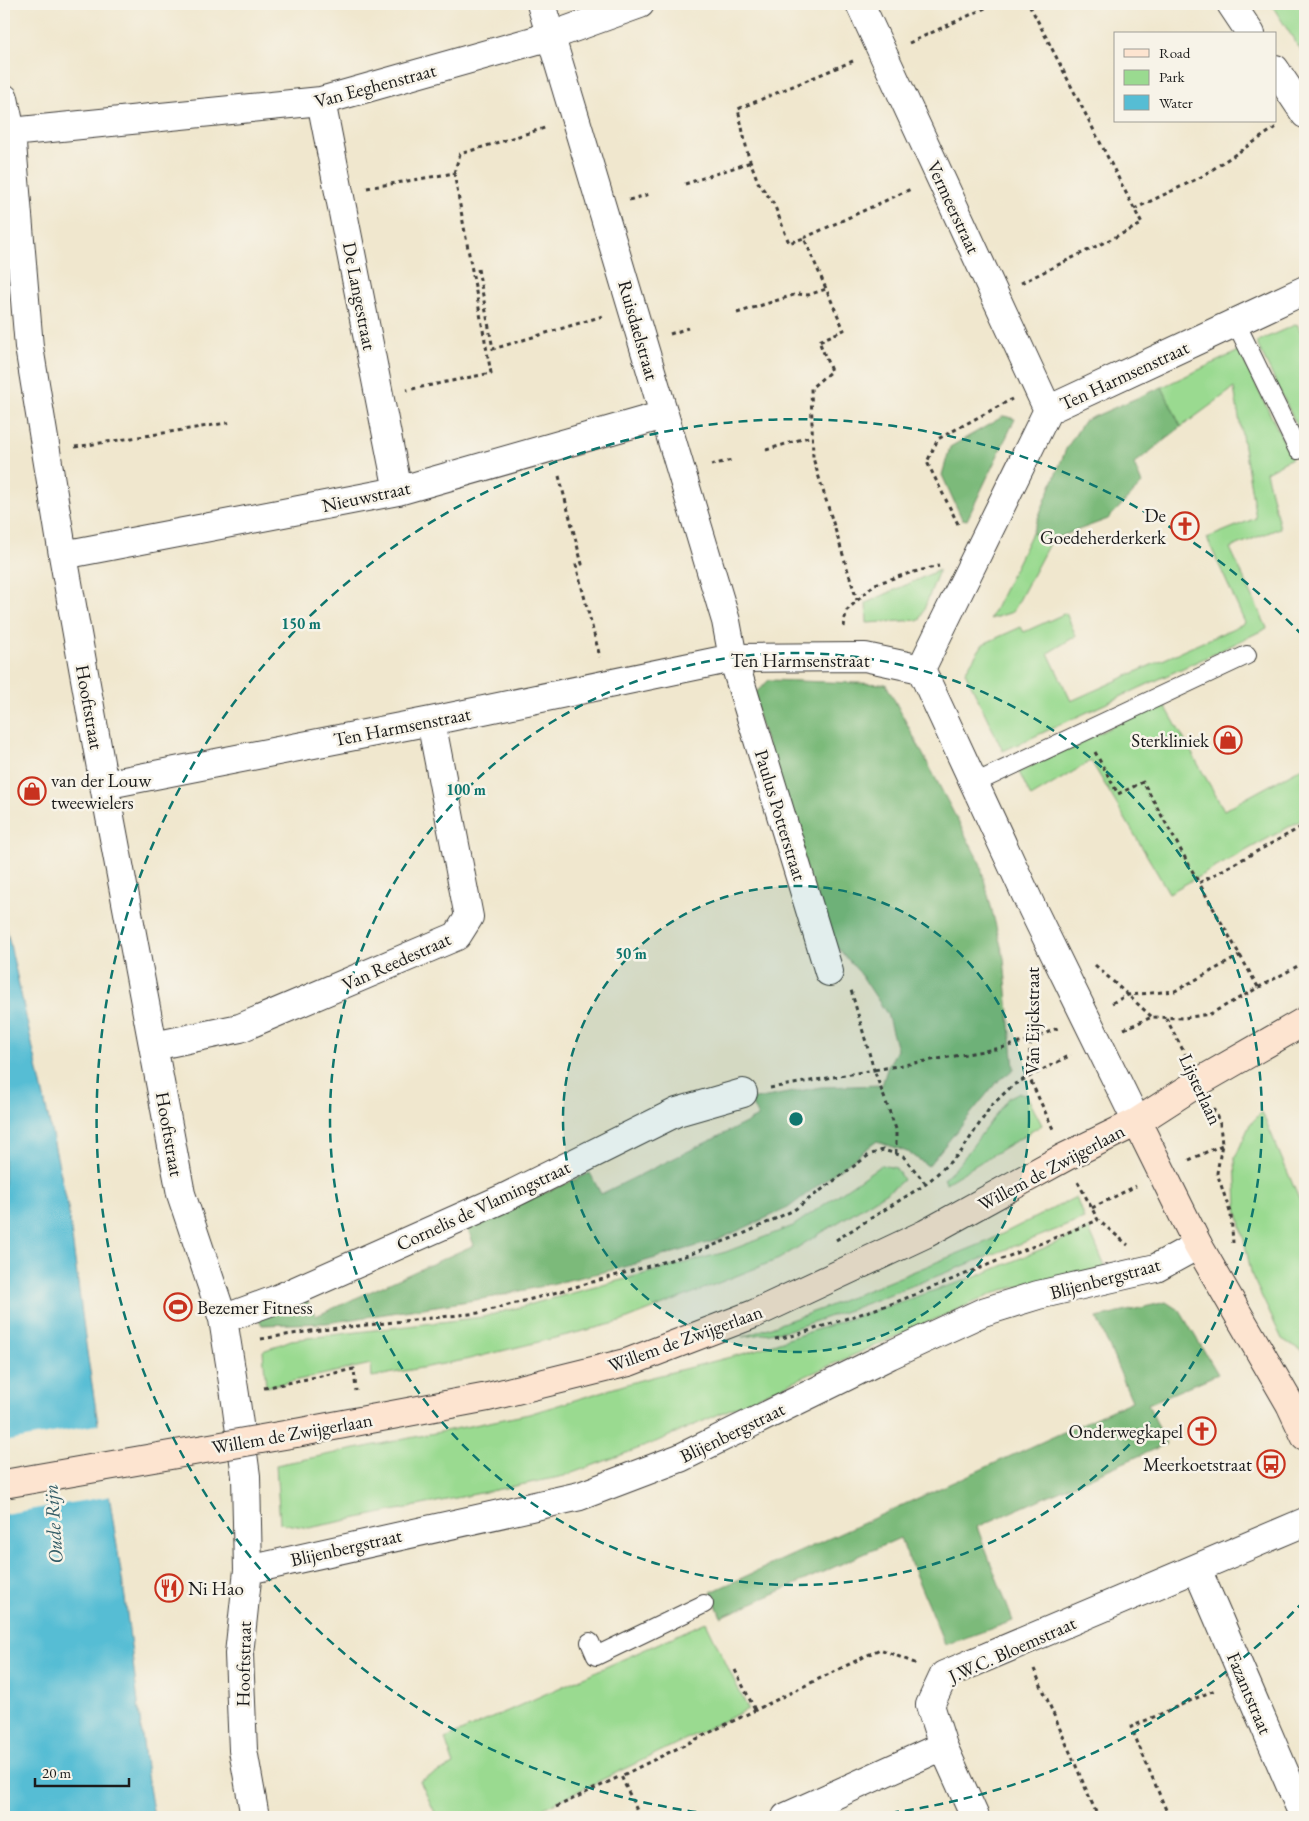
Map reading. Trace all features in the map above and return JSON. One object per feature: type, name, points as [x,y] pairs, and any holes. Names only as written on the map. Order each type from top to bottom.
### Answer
[{"type":"street","name":"Ruisdaelstraat","points":[[541,4],[726,621],[733,658]]},
{"type":"street","name":"Van Eeghenstraat","points":[[11,132],[321,101],[551,36],[640,4]]},
{"type":"street","name":"Vermeerstraat","points":[[860,4],[1042,398]]},
{"type":"street","points":[[1231,4],[1250,32]]},
{"type":"street","points":[[1276,70],[1304,112]]},
{"type":"street","name":"Hooftstraat","points":[[4,98],[11,132],[29,347],[63,555],[181,1194],[225,1332],[235,1395],[246,1476],[248,1570],[239,1654],[243,1750],[255,1817]]},
{"type":"street","name":"De Langestraat","points":[[321,101],[398,492]]},
{"type":"street","name":"Ten Harmsenstraat","points":[[104,785],[431,721],[733,658],[865,657],[922,669],[975,558],[1042,398],[1236,323],[1305,290]]},
{"type":"street","name":"Nieuwstraat","points":[[63,555],[398,492],[664,415]]},
{"type":"street","name":"Paulus Potterstraat","points":[[733,658],[829,972]]},
{"type":"street","name":"Van Eijckstraat","points":[[922,669],[1084,1016],[1137,1122]]},
{"type":"street","name":"Van Reedestraat","points":[[154,1046],[240,1028],[457,936],[469,917],[431,721]]},
{"type":"street","name":"Willem de Zwijgerlaan","points":[[4,1484],[296,1433],[488,1396],[629,1362],[754,1314],[925,1234],[1065,1156],[1137,1122],[1199,1082],[1305,1021]]},
{"type":"street","name":"Cornelis de Vlamingstraat","points":[[225,1332],[275,1300],[504,1198],[677,1112],[743,1093]]},
{"type":"street","points":[[1137,1122],[1198,1245],[1298,1400],[1305,1436]]},
{"type":"street","name":"Blijenbergstraat","points":[[248,1570],[580,1496],[680,1458],[890,1354],[983,1312],[1038,1295],[1156,1268],[1198,1245]]},
{"type":"street","name":"J.W.C. Bloemstraat","points":[[975,1817],[943,1746],[930,1706],[944,1675],[1305,1522]]},
{"type":"street","name":"Fazantstraat","points":[[1197,1568],[1304,1817]]},
{"type":"street","points":[[786,1817],[943,1746]]},
{"type":"lane","points":[[1236,323],[1298,450]]},
{"type":"lane","points":[[975,783],[1247,655]]},
{"type":"lane","points":[[590,1642],[596,1656],[704,1604]]},
{"type":"path","points":[[940,176],[790,244],[774,204],[758,182],[748,155],[738,109],[882,52],[994,4]]},
{"type":"path","points":[[995,296],[1142,224],[1029,4]]},
{"type":"path","points":[[1134,209],[1201,177],[1304,112]]},
{"type":"path","points":[[380,396],[490,373],[454,173],[460,154],[576,119]]},
{"type":"path","points":[[685,184],[751,162]]},
{"type":"path","points":[[340,193],[454,173]]},
{"type":"path","points":[[804,238],[844,330],[819,341],[831,371],[811,388],[813,458],[857,600]]},
{"type":"path","points":[[478,269],[493,349],[633,308]]},
{"type":"path","points":[[737,313],[796,294],[808,295],[826,289]]},
{"type":"path","points":[[840,657],[846,611],[875,584],[910,573],[975,558],[926,462],[938,439],[1042,398]]},
{"type":"path","points":[[45,451],[233,422]]},
{"type":"path","points":[[766,450],[812,436]]},
{"type":"path","points":[[552,448],[582,564],[576,565],[607,684]]},
{"type":"path","points":[[1084,732],[1118,794],[1143,782],[1258,987]]},
{"type":"path","points":[[1199,883],[1305,825]]},
{"type":"path","points":[[743,1093],[1001,1048],[1030,1040],[1128,995],[1175,991],[1241,955]]},
{"type":"path","points":[[836,1241],[926,1184],[961,1152],[991,1106],[1013,1085],[1097,1042],[1152,1017],[1184,1018],[1210,1014],[1305,962]]},
{"type":"path","name":"Van Eijckstraat","points":[[1032,970],[1030,1077],[1065,1156],[1098,1220]]},
{"type":"path","points":[[829,972],[835,979],[847,977],[874,1070],[896,1129],[896,1153]]},
{"type":"path","name":"Lijsterlaan","points":[[1166,1018],[1220,1124],[1222,1144],[1217,1173],[1231,1215],[1233,1244]]},
{"type":"path","points":[[225,1332],[312,1330],[478,1313],[543,1296],[688,1255],[743,1234],[794,1210],[868,1155],[883,1150],[903,1156],[926,1184]]},
{"type":"path","points":[[766,1340],[796,1335],[894,1303],[1098,1220],[1156,1268]]},
{"type":"path","points":[[235,1395],[354,1369],[356,1391]]},
{"type":"path","name":"Willem de Zwijgerlaan","points":[[347,1393],[365,1390]]},
{"type":"path","points":[[1023,1642],[1098,1817]]},
{"type":"path","points":[[556,1807],[880,1649],[944,1675]]},
{"type":"path","points":[[735,1670],[755,1710]]},
{"type":"path","points":[[1169,1817],[1131,1727],[1243,1678]]},
{"type":"path","points":[[621,1776],[640,1817]]},
{"type":"green space","points":[[1271,4],[1305,4],[1305,57]]},
{"type":"green space","points":[[1297,324],[1305,341],[1305,442],[1256,342]]},
{"type":"green space","points":[[1239,351],[1292,458],[1266,472],[1280,528],[1230,548],[1267,628],[1003,751],[965,672],[983,644],[1021,627],[1024,632],[1066,613],[1076,636],[1048,653],[1071,701],[1245,623],[1207,538],[1256,518],[1234,388],[1181,427],[1162,387]]},
{"type":"green space","points":[[1162,387],[1181,427],[1134,464],[1142,484],[1108,519],[1051,540],[1032,533],[1066,449],[1084,421]]},
{"type":"green space","points":[[1004,416],[1015,419],[967,520],[962,519],[942,475],[950,447]]},
{"type":"green space","points":[[1032,533],[1051,540],[1013,612],[990,619]]},
{"type":"green space","points":[[939,570],[920,620],[867,623],[866,603]]},
{"type":"green space","points":[[769,680],[886,684],[980,863],[1004,958],[1014,1069],[995,1084],[928,1166],[910,1153],[877,1141],[788,1208],[718,1240],[621,1268],[494,1297],[327,1323],[262,1325],[259,1320],[262,1318],[306,1299],[316,1316],[474,1245],[467,1227],[590,1173],[601,1194],[758,1117],[750,1100],[821,1087],[882,1085],[888,1066],[897,1050],[887,1014],[860,973],[826,935],[752,696]]},
{"type":"green space","points":[[1163,702],[1224,810],[1305,766],[1305,818],[1169,893],[1091,761],[1031,797],[1019,772]]},
{"type":"green space","points":[[1018,1093],[1027,1096],[1042,1125],[946,1183],[944,1178],[960,1163],[1008,1098]]},
{"type":"green space","points":[[1262,1112],[1305,1213],[1305,1353],[1282,1339],[1252,1276],[1237,1208],[1235,1158],[1250,1124]]},
{"type":"green space","points":[[881,1165],[896,1168],[903,1180],[895,1187],[779,1259],[620,1322],[465,1360],[372,1377],[371,1364],[266,1387],[263,1351],[291,1340],[483,1317],[726,1252],[793,1226]]},
{"type":"green space","points":[[1076,1197],[1084,1219],[852,1309],[789,1330],[743,1337],[824,1308],[986,1242]]},
{"type":"green space","points":[[1089,1229],[1106,1269],[1002,1290],[651,1444],[564,1476],[309,1528],[280,1523],[276,1465],[529,1414],[637,1381],[746,1353],[978,1276]]},
{"type":"green space","points":[[1166,1302],[1180,1311],[1218,1374],[1148,1404],[1166,1444],[977,1527],[1013,1621],[945,1645],[900,1538],[721,1617],[711,1592],[1132,1401],[1097,1318]]},
{"type":"green space","points":[[706,1622],[748,1709],[525,1817],[437,1817],[420,1781],[454,1765],[445,1739]]},
{"type":"water","name":"Oude Rijn","points":[[4,917],[68,1207],[87,1352],[125,1598],[154,1817],[4,1817]]},
{"type":"pier","points":[[101,1424],[112,1496],[4,1514],[4,1442]]},
{"type":"place","name":"De Goedeherderkerk","points":[[1185,526]]},
{"type":"place","name":"Sterkliniek","points":[[1228,740]]},
{"type":"place","name":"van der Louw tweewielers","points":[[32,791]]},
{"type":"place","name":"Bezemer Fitness","points":[[178,1307]]},
{"type":"place","name":"Onderwegkapel","points":[[1202,1431]]},
{"type":"place","name":"Meerkoetstraat","points":[[1271,1464]]},
{"type":"place","name":"Ni Hao","points":[[169,1588]]}]
